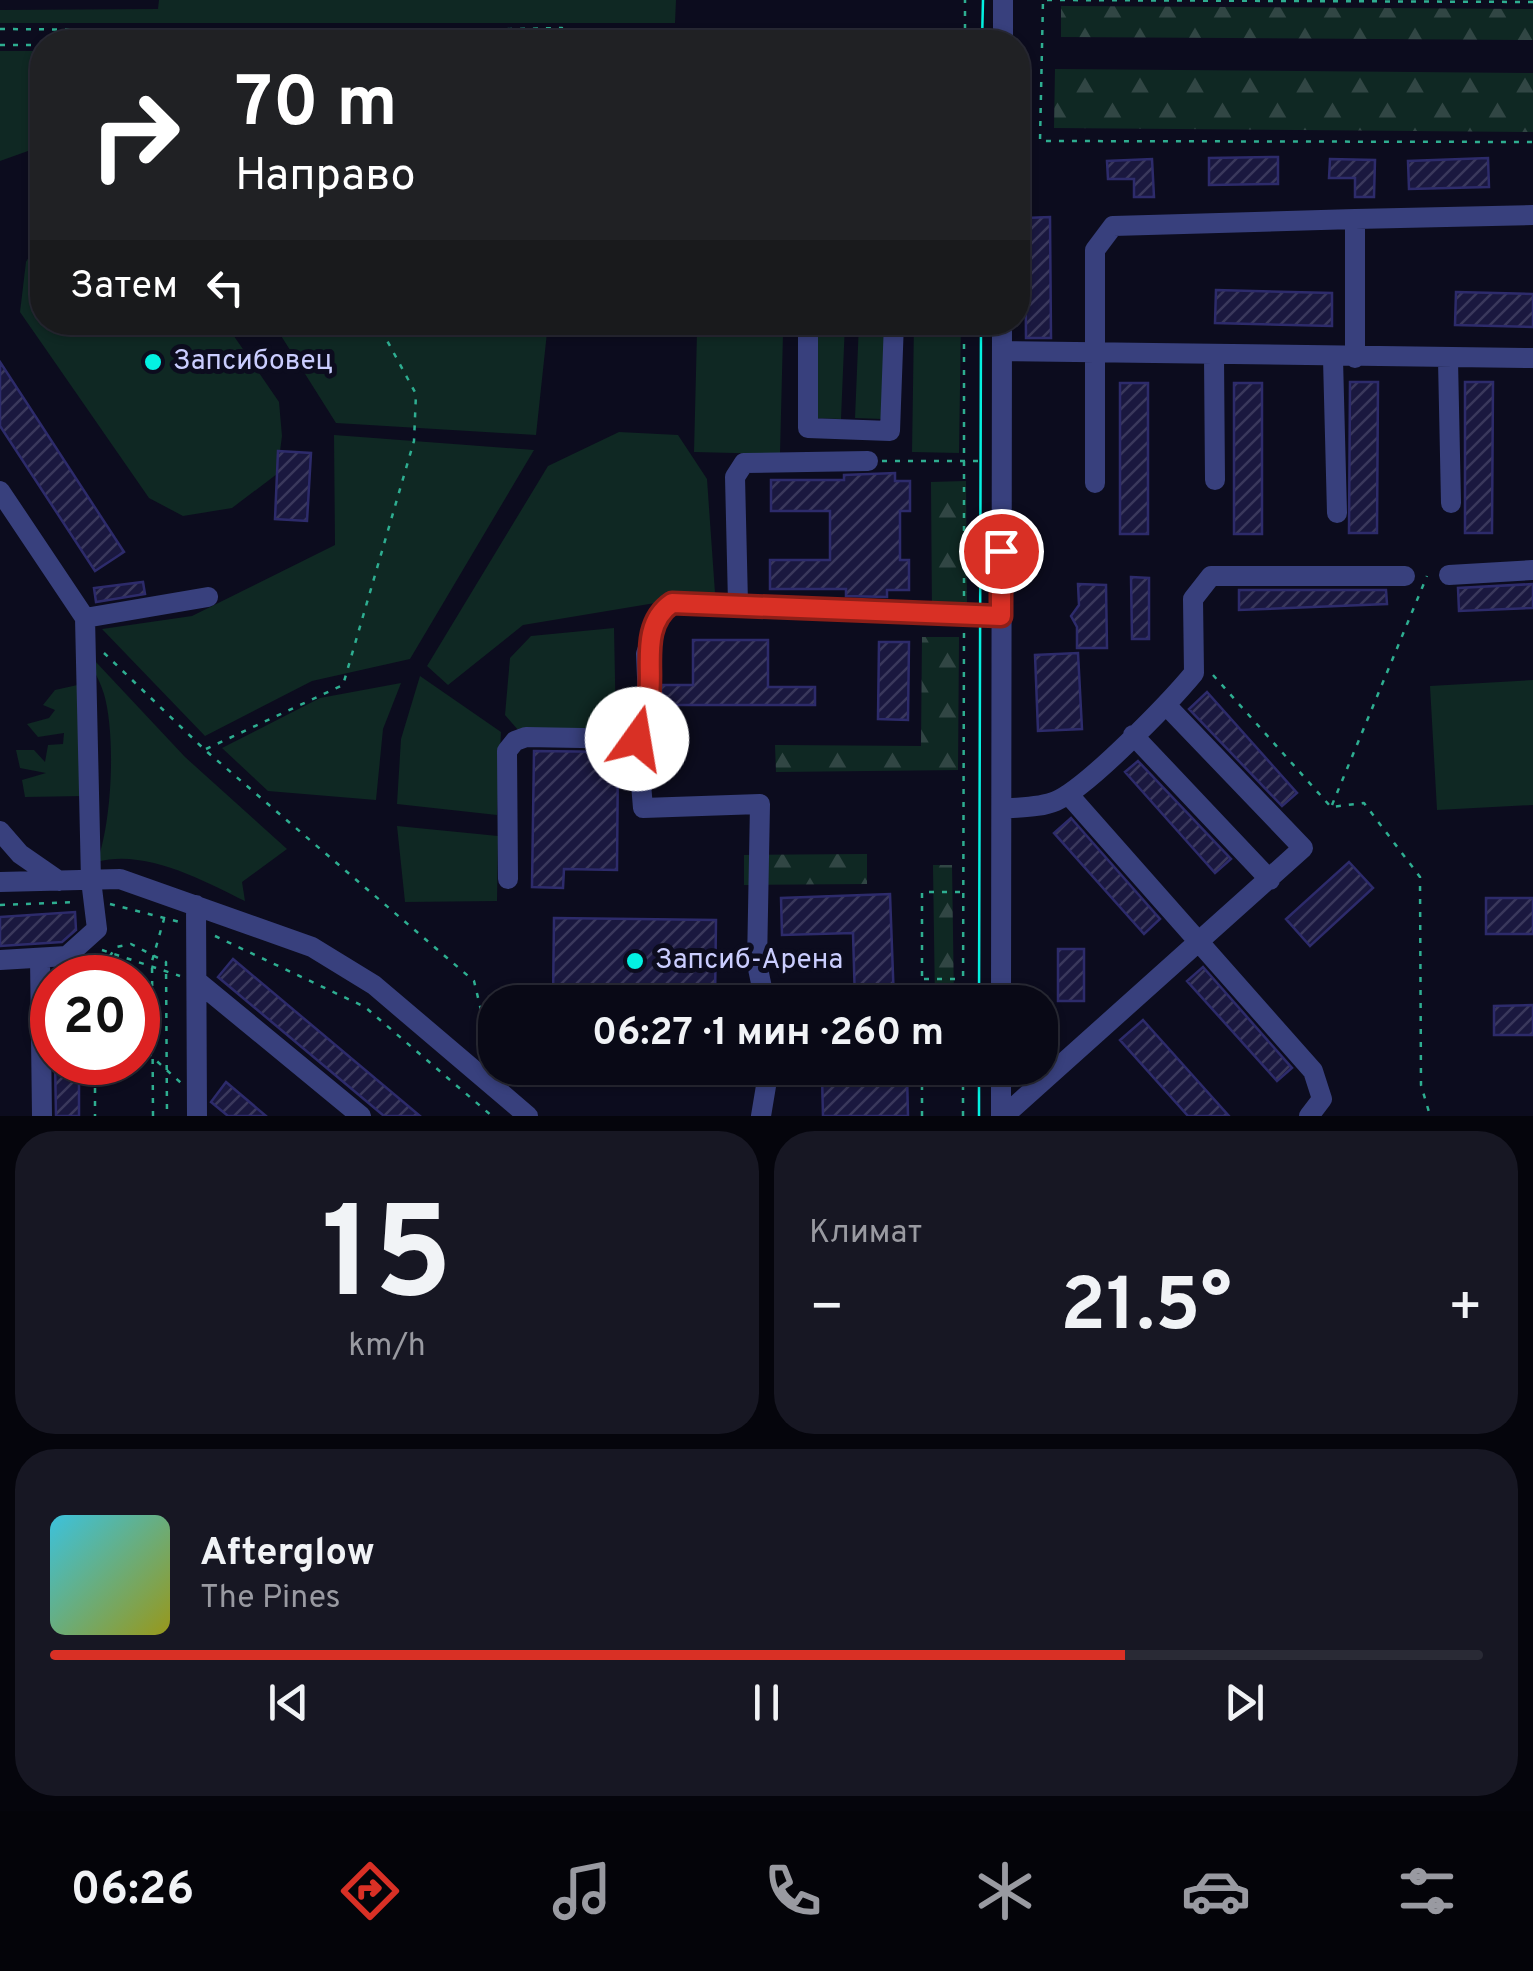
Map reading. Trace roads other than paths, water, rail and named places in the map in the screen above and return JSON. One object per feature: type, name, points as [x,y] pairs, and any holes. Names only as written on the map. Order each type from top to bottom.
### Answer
[{"type":"street","points":[[1003,30],[1004,0]]},
{"type":"street","points":[[1095,483],[1095,250],[1112,226],[1533,216]]},
{"type":"street","points":[[1337,513],[1354,220]]},
{"type":"street","points":[[808,335],[808,428],[890,430],[894,335]]},
{"type":"street","points":[[1001,985],[1002,335]]},
{"type":"street","points":[[1002,351],[1214,357],[1533,358]]},
{"type":"street","points":[[1214,357],[1214,480]]},
{"type":"street","points":[[1448,360],[1451,502]]},
{"type":"street","points":[[738,603],[735,476],[744,463],[868,461]]},
{"type":"street","points":[[0,490],[86,627],[92,891],[98,929],[68,955]]},
{"type":"street","points":[[1449,576],[1533,570]]},
{"type":"street","points":[[1002,809],[1046,804],[1068,794],[1167,706],[1194,674],[1193,598],[1211,576],[1405,576]]},
{"type":"street","points":[[86,627],[208,597]]},
{"type":"street","points":[[761,985],[757,964],[760,804],[642,808],[636,723],[648,700],[646,654],[660,612],[680,602],[1001,616]]},
{"type":"street","points":[[1002,1116],[1303,848],[1167,706]]},
{"type":"street","points":[[1133,735],[1270,880]]},
{"type":"street","points":[[508,879],[507,751],[516,740],[637,739]]},
{"type":"street","points":[[1068,794],[1313,1070],[1322,1100],[1309,1116]]},
{"type":"street","points":[[0,831],[20,854],[59,881]]},
{"type":"street","points":[[0,882],[59,881],[92,891],[120,878],[328,956],[374,985],[519,1113]]},
{"type":"street","points":[[196,905],[199,1109]]},
{"type":"street","points":[[0,960],[30,958]]},
{"type":"street","points":[[197,981],[361,1116]]},
{"type":"street","points":[[42,1085],[42,1116]]},
{"type":"street","points":[[761,1116],[766,1085]]},
{"type":"street","points":[[1001,1085],[1002,1116]]},
{"type":"tram line","points":[[982,30],[983,0]]},
{"type":"tram line","points":[[979,985],[981,335]]},
{"type":"tram line","points":[[979,1085],[979,1116]]},
{"type":"place","name":"Запсибовец","points":[[153,362]]},
{"type":"place","name":"Запсиб-Арена","points":[[635,961]]}]
